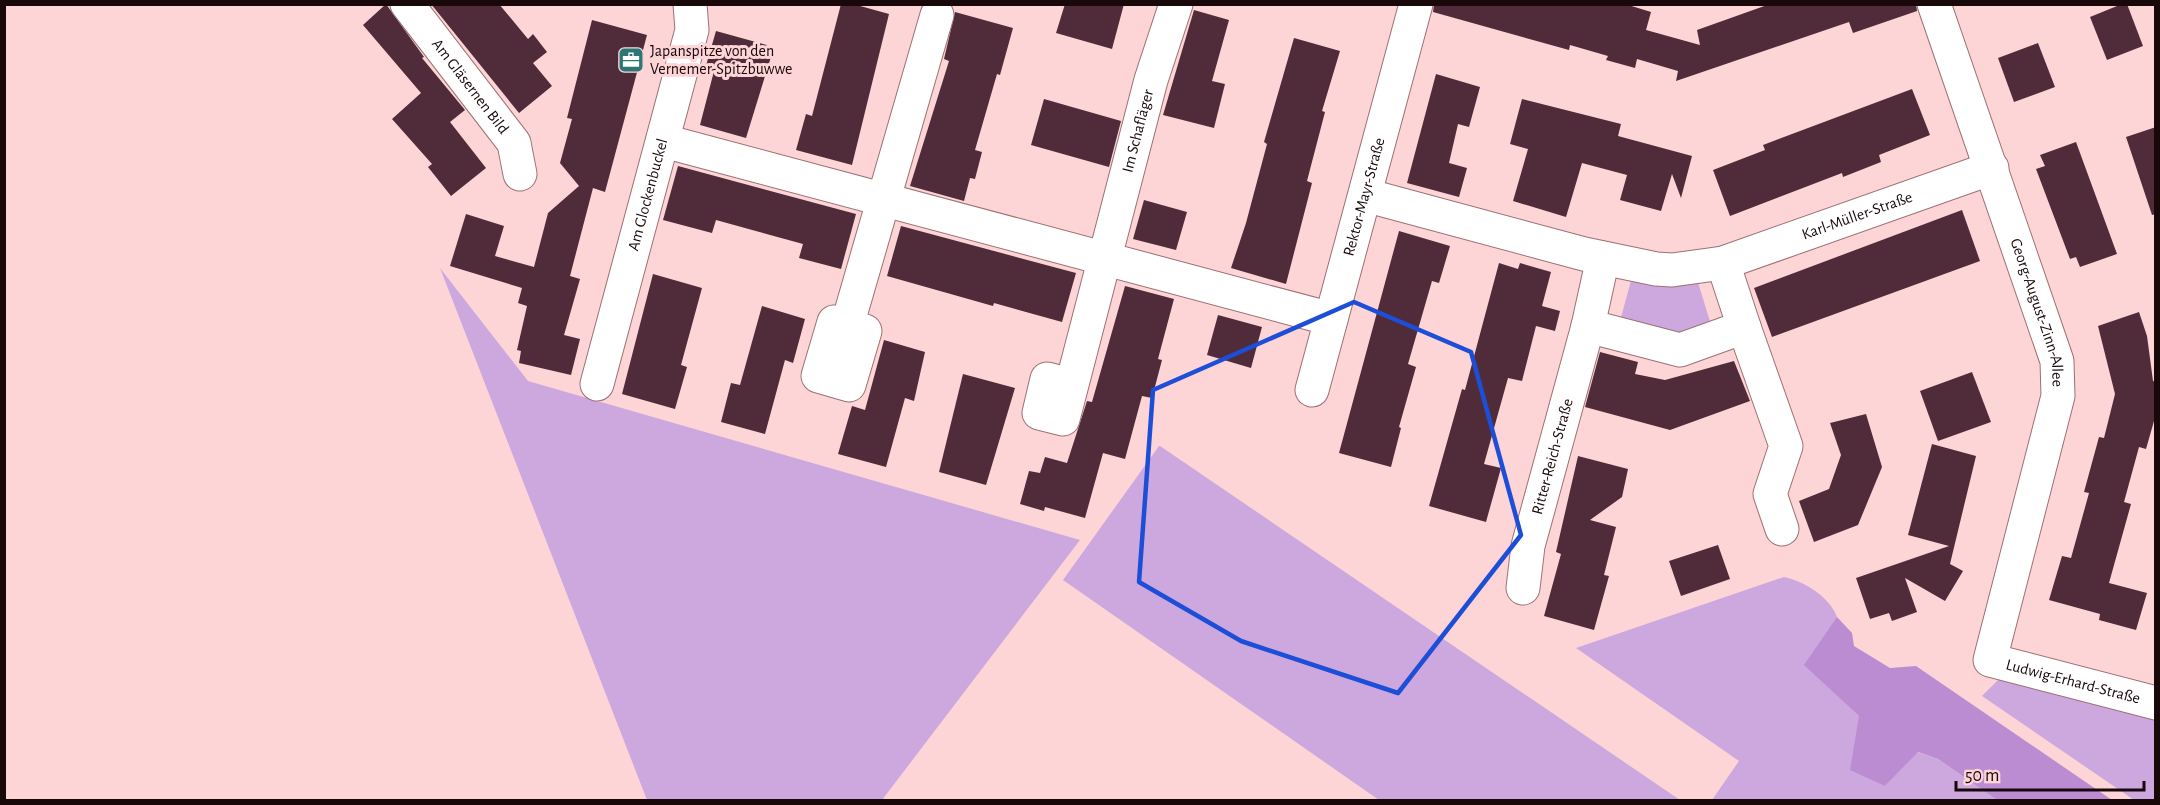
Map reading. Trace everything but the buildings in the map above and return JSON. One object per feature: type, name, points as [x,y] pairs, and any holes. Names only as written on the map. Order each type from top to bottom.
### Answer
[{"type":"street","name":"Am Gläsernen Bild","points":[[406,4],[514,143],[519,174]]},
{"type":"street","name":"Am Glockenbuckel","points":[[597,384],[692,30],[690,4]]},
{"type":"street","name":"Im Schafläger","points":[[1071,385],[1151,80],[1176,4]]},
{"type":"street","name":"Rektor-Mayr-Straße","points":[[1311,390],[1416,4]]},
{"type":"street","name":"Georg-August-Zinn-Allee","points":[[1934,4],[2057,361],[2058,396],[1990,660]]},
{"type":"street","points":[[847,326],[937,15]]},
{"type":"street","points":[[664,141],[1331,319]]},
{"type":"street","name":"Karl-Müller-Straße","points":[[1365,195],[1604,258],[1672,270],[1723,263],[1992,168]]},
{"type":"street","points":[[1604,258],[1588,326],[1680,350],[1744,327]]},
{"type":"street","points":[[1723,263],[1786,446],[1770,494],[1782,529]]},
{"type":"street","name":"Ritter-Reich-Straße","points":[[1523,588],[1528,546],[1588,326]]},
{"type":"street","name":"Ludwig-Erhard-Straße","points":[[1990,660],[2156,703]]},
{"type":"highlighted area","points":[[1354,302],[1471,352],[1521,535],[1398,693],[1241,641],[1139,582],[1153,390]]},
{"type":"shaded area","points":[[440,268],[528,381],[1080,540],[882,800],[647,800]]},
{"type":"shaded area","points":[[1696,276],[1712,328],[1682,338],[1620,321],[1632,277]]},
{"type":"shaded area","points":[[1159,446],[1680,800],[1379,800],[1063,580]]},
{"type":"shaded area","points":[[1784,577],[1800,582],[1815,591],[1834,610],[1837,617],[1828,634],[1838,696],[1859,716],[1885,786],[1917,752],[1938,759],[1997,800],[1712,800],[1739,761],[1576,648]]},
{"type":"shaded area","points":[[1837,617],[1852,633],[1854,646],[1890,668],[1916,666],[2112,800],[1997,800],[1938,759],[1918,752],[1885,786],[1850,770],[1859,716],[1804,665]]},
{"type":"shaded area","points":[[2003,675],[2155,717],[2155,800],[2134,800],[1982,696]]},
{"type":"place","name":"Japanspitze von den Vernemer-Spitzbuwwe","points":[[631,60]]}]
